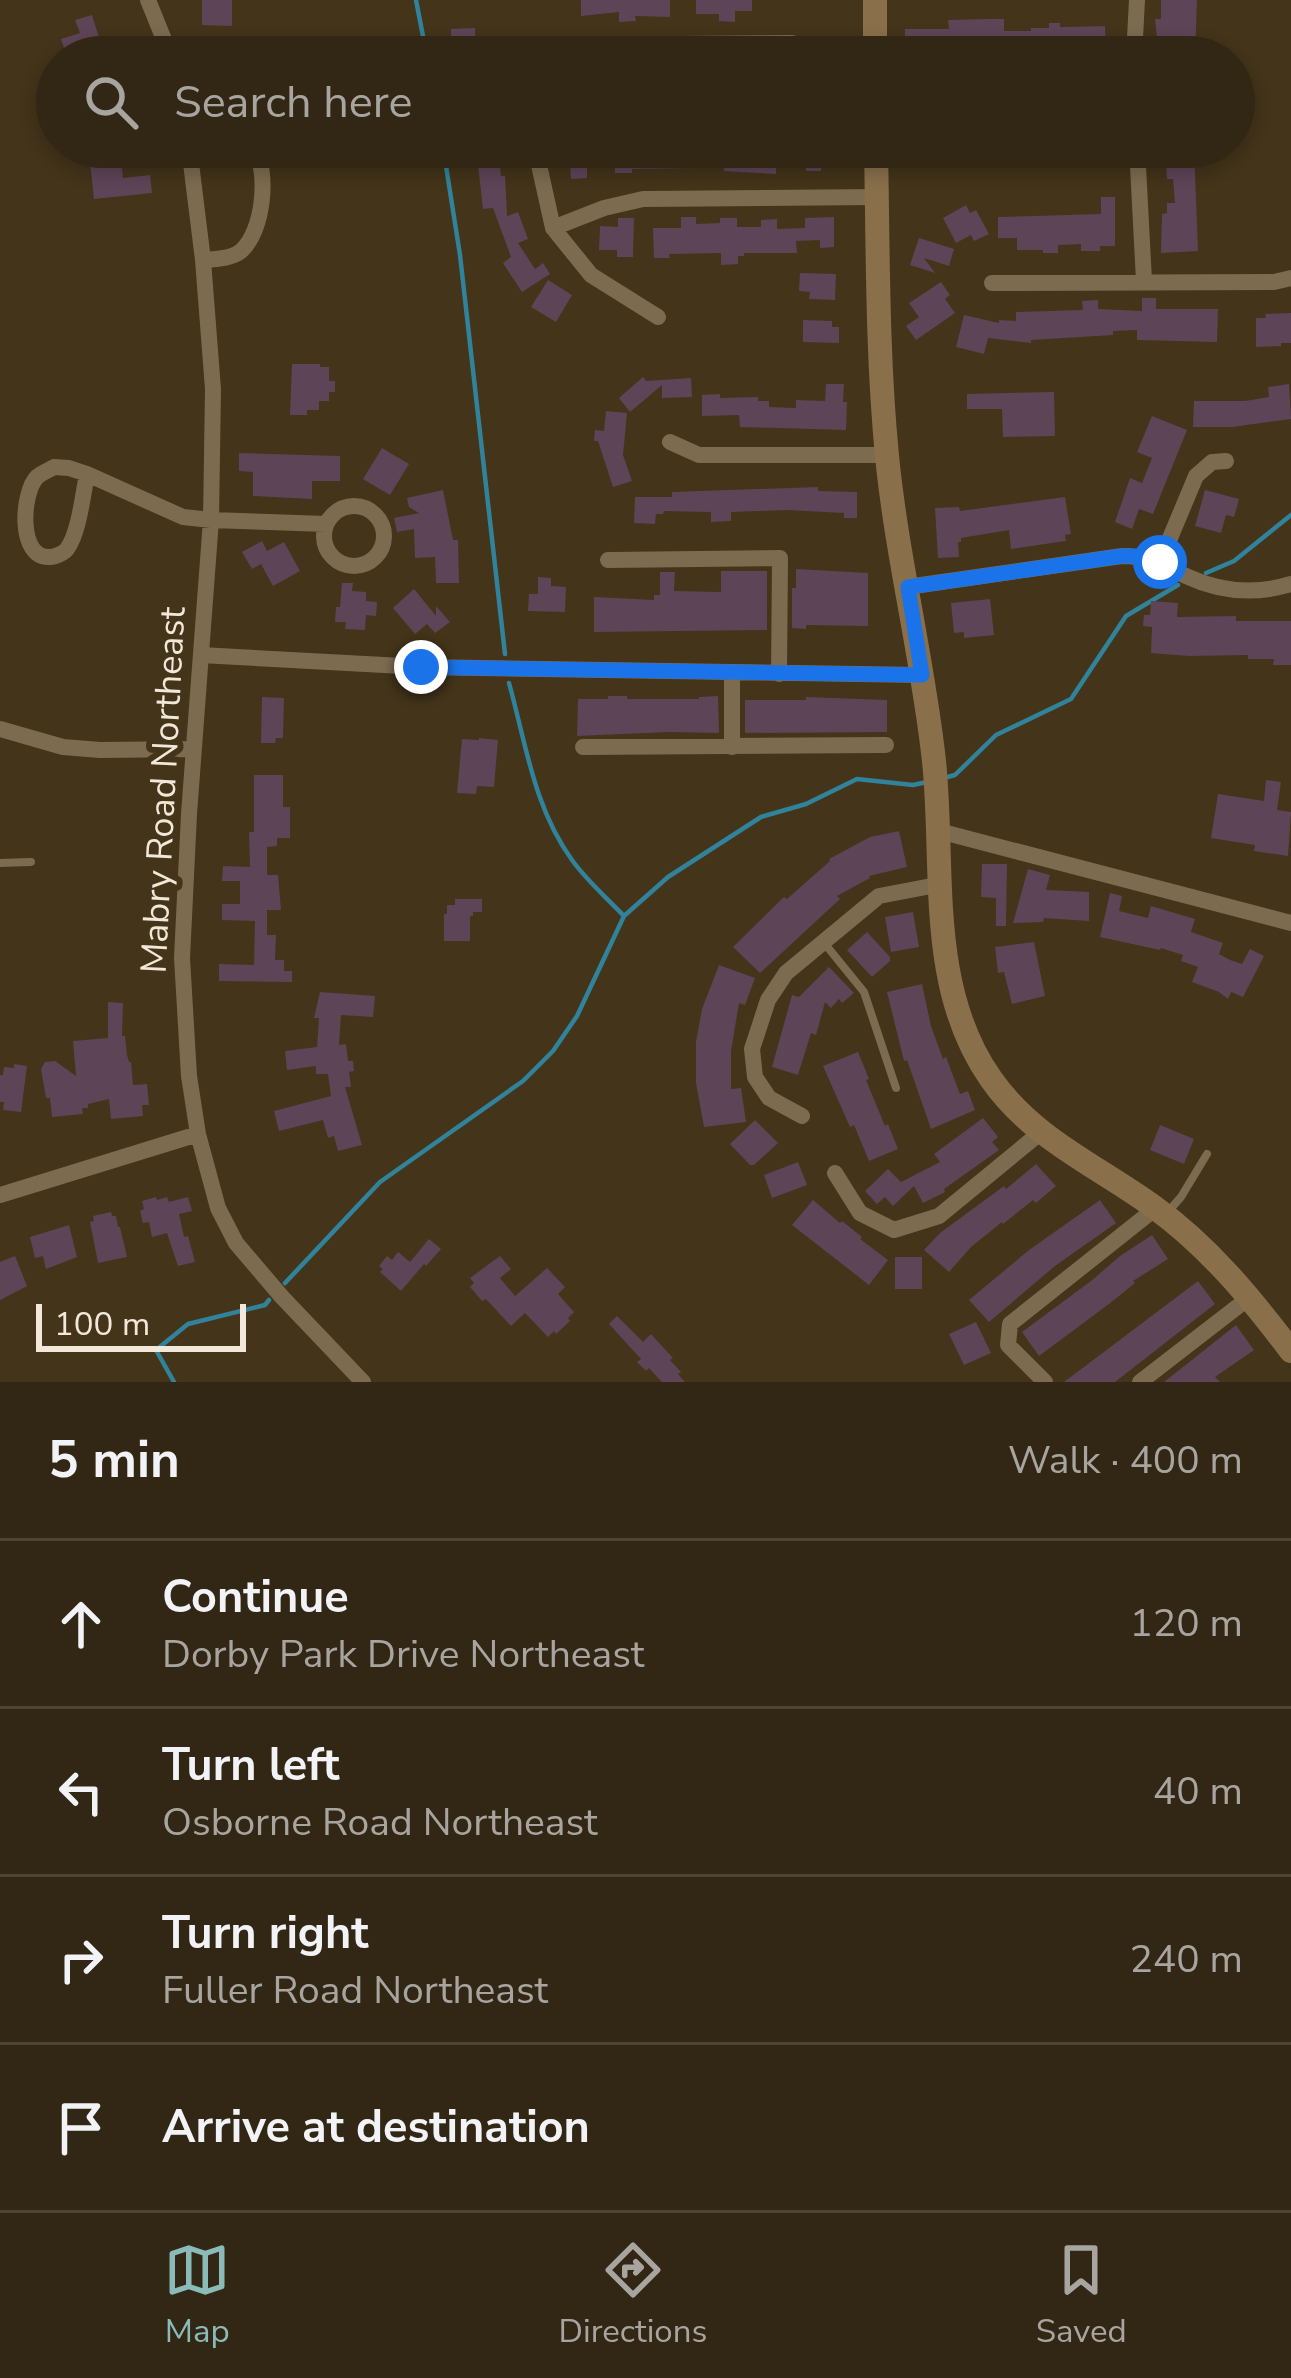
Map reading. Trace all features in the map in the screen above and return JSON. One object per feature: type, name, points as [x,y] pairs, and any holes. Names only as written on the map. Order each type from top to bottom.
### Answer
[{"type":"street","points":[[148,0],[163,36]]},
{"type":"street","points":[[874,0],[875,36]]},
{"type":"street","points":[[1135,36],[1137,0]]},
{"type":"street","name":"Mabry Road Northeast","points":[[192,168],[213,389],[211,520],[182,958],[189,1076],[198,1134],[218,1208],[236,1243],[363,1382]]},
{"type":"street","points":[[203,260],[241,251],[250,238],[258,220],[263,168]]},
{"type":"street","points":[[540,168],[553,228],[591,275],[658,317]]},
{"type":"street","points":[[876,168],[887,455],[934,761],[953,1000],[970,1044],[1010,1103],[1040,1133],[1161,1212],[1214,1256],[1291,1351]]},
{"type":"street","points":[[1138,168],[1144,281]]},
{"type":"street","points":[[553,228],[643,199],[877,197]]},
{"type":"street","points":[[992,283],[1274,282],[1291,278]]},
{"type":"street","points":[[670,442],[699,455],[887,455]]},
{"type":"street","points":[[1160,562],[1196,476],[1203,467],[1226,461]]},
{"type":"street","points":[[87,474],[68,548],[47,558],[35,553],[25,531],[31,486],[39,474],[54,467],[87,474],[183,517],[326,524]]},
{"type":"street","points":[[908,587],[1122,556],[1160,562],[1220,589],[1269,590],[1291,584]]},
{"type":"street","points":[[608,560],[780,558],[778,674]]},
{"type":"street","points":[[201,656],[421,667],[922,675]]},
{"type":"street","points":[[732,673],[732,746]]},
{"type":"street","points":[[0,729],[63,746],[193,749]]},
{"type":"street","points":[[583,747],[886,745]]},
{"type":"street","points":[[939,823],[1291,923]]},
{"type":"street","points":[[802,1116],[769,1098],[755,1078],[752,1049],[768,1000],[786,973],[879,896],[942,884]]},
{"type":"street","points":[[835,1173],[860,1213],[894,1230],[939,1216],[1040,1133]]},
{"type":"street","points":[[0,1195],[198,1134]]},
{"type":"street","points":[[1046,1382],[1008,1345],[1010,1324],[1113,1243],[1161,1212]]},
{"type":"street","points":[[1140,1382],[1250,1297]]},
{"type":"lane","points":[[0,863],[32,862]]},
{"type":"lane","points":[[825,944],[864,992],[896,1088]]},
{"type":"lane","points":[[1161,1212],[1181,1197],[1207,1154]]},
{"type":"building","points":[[202,0],[232,0],[232,26],[202,25]]},
{"type":"building","points":[[581,0],[670,0],[670,17],[635,16],[636,21],[619,22],[619,12],[581,16]]},
{"type":"building","points":[[696,0],[752,0],[752,11],[735,11],[735,22],[719,21],[719,14],[696,14]]},
{"type":"building","points":[[1161,0],[1197,0],[1196,36],[1157,36],[1155,19],[1161,19]]},
{"type":"building","points":[[92,15],[98,36],[70,36],[80,33],[75,20]]},
{"type":"building","points":[[1004,19],[1004,31],[1049,28],[1049,23],[1105,26],[1105,36],[905,36],[905,29],[949,29],[948,20]]},
{"type":"building","points":[[475,28],[475,36],[451,36],[451,29]]},
{"type":"building","points":[[91,168],[122,168],[123,178],[150,175],[152,193],[94,199]]},
{"type":"building","points":[[478,168],[500,168],[505,176],[507,216],[518,212],[528,239],[518,243],[535,269],[543,263],[550,274],[522,292],[503,263],[511,257],[493,208],[483,209]]},
{"type":"building","points":[[570,168],[587,168],[587,178],[571,179]]},
{"type":"building","points":[[615,168],[695,168],[632,169],[632,173],[615,173]]},
{"type":"building","points":[[776,168],[776,174],[724,171]]},
{"type":"building","points":[[1166,168],[1195,168],[1198,251],[1161,253],[1162,214],[1167,213],[1167,203],[1175,203],[1173,179],[1167,179]]},
{"type":"building","points":[[1101,197],[1115,197],[1115,246],[1081,251],[1081,244],[1058,245],[1058,253],[1043,253],[1017,250],[1017,238],[998,238],[998,217],[1101,214]]},
{"type":"building","points":[[966,205],[970,213],[976,210],[989,234],[974,241],[971,235],[956,243],[943,218]]},
{"type":"building","points":[[681,217],[696,217],[696,224],[737,218],[737,227],[761,227],[761,220],[777,219],[777,229],[805,228],[805,218],[834,217],[834,247],[820,248],[820,240],[796,241],[797,253],[744,253],[738,256],[738,264],[721,265],[721,253],[654,258],[653,228],[681,228]]},
{"type":"building","points":[[618,218],[634,218],[633,257],[617,257],[617,250],[599,250],[600,226],[618,227]]},
{"type":"building","points":[[919,238],[954,249],[949,266],[924,258],[935,273],[910,265]]},
{"type":"building","points":[[800,273],[836,274],[835,300],[809,299],[810,292],[799,291]]},
{"type":"building","points":[[548,280],[572,295],[556,322],[531,307]]},
{"type":"building","points":[[941,282],[955,313],[916,340],[906,326],[919,317],[909,303]]},
{"type":"building","points":[[1142,298],[1156,298],[1156,309],[1218,309],[1217,342],[1137,340],[1137,330],[1031,343],[988,338],[984,354],[956,347],[964,315],[999,323],[1016,321],[1016,312],[1083,310],[1082,301],[1098,300],[1098,309],[1142,311]]},
{"type":"building","points":[[1291,313],[1291,343],[1256,347],[1256,318]]},
{"type":"building","points":[[803,320],[832,321],[832,327],[839,327],[839,343],[803,342]]},
{"type":"building","points":[[292,364],[329,367],[335,392],[329,392],[329,401],[319,401],[319,410],[290,415]]},
{"type":"building","points":[[643,377],[646,381],[691,378],[692,397],[662,398],[662,385],[630,412],[619,398]]},
{"type":"building","points":[[826,384],[844,384],[846,430],[740,427],[739,415],[702,416],[702,395],[758,397],[758,401],[769,401],[769,407],[796,408],[796,400],[825,401]]},
{"type":"building","points":[[1289,384],[1291,419],[1193,427],[1194,401],[1269,397],[1268,387]]},
{"type":"building","points":[[1054,392],[1055,436],[1003,437],[1002,409],[967,409],[967,394]]},
{"type":"building","points":[[606,411],[627,413],[623,455],[632,481],[613,487],[598,441],[594,441],[595,430],[604,431]]},
{"type":"building","points":[[1152,416],[1187,430],[1153,514],[1139,509],[1132,529],[1115,522],[1130,478],[1142,483],[1152,458],[1137,452]]},
{"type":"building","points":[[382,448],[409,464],[390,495],[363,479]]},
{"type":"building","points":[[239,453],[340,456],[340,481],[312,481],[312,499],[253,496],[253,472],[239,471]]},
{"type":"building","points":[[818,487],[818,491],[857,492],[857,518],[787,510],[731,512],[731,521],[711,522],[711,512],[664,511],[656,514],[655,524],[634,523],[635,497]]},
{"type":"building","points":[[443,490],[453,540],[458,540],[459,583],[436,583],[435,557],[415,558],[414,529],[397,532],[394,518],[419,513],[409,507],[407,498]]},
{"type":"building","points":[[1205,490],[1239,499],[1234,517],[1226,515],[1221,533],[1195,526]]},
{"type":"building","points":[[1065,497],[1071,534],[1065,535],[1066,541],[1011,549],[1009,530],[961,538],[959,557],[938,558],[935,508],[959,507],[960,511]]},
{"type":"building","points":[[262,541],[267,551],[284,542],[300,571],[273,586],[261,564],[252,569],[242,552]]},
{"type":"building","points":[[796,569],[868,573],[868,626],[792,628]]},
{"type":"building","points":[[721,571],[767,571],[767,630],[594,632],[594,597],[654,600],[654,595],[660,595],[660,572],[675,572],[674,591],[721,592]]},
{"type":"building","points":[[538,577],[551,578],[551,586],[566,587],[565,612],[528,611],[529,594],[538,594]]},
{"type":"building","points":[[342,583],[353,583],[352,591],[366,592],[366,601],[377,602],[376,616],[366,615],[365,630],[345,629],[346,622],[335,622]]},
{"type":"building","points":[[414,589],[436,616],[436,606],[450,622],[435,633],[427,624],[415,634],[393,608]]},
{"type":"building","points":[[990,599],[994,635],[964,638],[964,632],[954,633],[951,603]]},
{"type":"building","points":[[1151,601],[1178,603],[1177,617],[1291,621],[1291,665],[1273,665],[1274,659],[1248,659],[1248,655],[1151,653],[1152,627],[1143,626]]},
{"type":"building","points":[[718,696],[719,733],[577,736],[578,699]]},
{"type":"building","points":[[262,697],[284,698],[283,738],[276,738],[275,743],[261,743]]},
{"type":"building","points":[[745,700],[887,700],[887,732],[745,733]]},
{"type":"building","points":[[462,739],[498,740],[494,787],[477,786],[476,794],[457,793]]},
{"type":"building","points":[[254,775],[283,775],[283,807],[290,807],[290,838],[277,838],[277,846],[267,847],[267,875],[278,875],[281,910],[267,910],[267,935],[276,935],[275,960],[284,960],[284,971],[292,971],[292,982],[219,981],[219,964],[254,965],[255,921],[222,920],[222,904],[240,904],[240,881],[222,881],[223,866],[250,867]]},
{"type":"building","points":[[1266,780],[1281,782],[1277,810],[1291,812],[1288,856],[1211,838],[1218,794],[1264,801]]},
{"type":"building","points":[[899,831],[907,867],[869,876],[837,896],[840,899],[760,973],[733,947],[829,859],[870,837]]},
{"type":"building","points":[[982,864],[1007,864],[1006,926],[996,926],[996,898],[981,897]]},
{"type":"building","points":[[1028,869],[1050,875],[1046,890],[1089,892],[1089,921],[1044,918],[1043,922],[1013,923]]},
{"type":"building","points":[[1110,893],[1122,896],[1119,911],[1148,918],[1151,906],[1195,919],[1191,932],[1223,943],[1219,954],[1230,960],[1242,964],[1250,949],[1264,956],[1243,997],[1231,992],[1228,999],[1192,982],[1198,967],[1181,961],[1183,955],[1100,937]]},
{"type":"building","points":[[455,899],[482,899],[482,912],[470,916],[470,941],[444,941],[444,914]]},
{"type":"building","points":[[913,912],[919,947],[891,952],[885,917]]},
{"type":"building","points":[[867,932],[890,957],[872,977],[847,950]]},
{"type":"building","points":[[1034,942],[1045,996],[1012,1004],[1004,972],[998,973],[995,947]]},
{"type":"building","points":[[719,965],[755,978],[745,1005],[739,1003],[731,1051],[731,1089],[741,1088],[746,1122],[704,1127],[696,1083],[696,1042],[702,1009]]},
{"type":"building","points":[[829,967],[854,993],[831,1008],[825,1002],[798,1075],[772,1067],[792,995],[799,997]]},
{"type":"building","points":[[922,984],[943,1059],[946,1057],[960,1094],[968,1091],[975,1110],[931,1129],[904,1061],[887,992]]},
{"type":"building","points":[[320,992],[375,996],[373,1017],[341,1015],[339,1045],[346,1044],[354,1071],[349,1072],[351,1087],[345,1087],[362,1145],[338,1151],[323,1120],[279,1131],[274,1111],[331,1096],[328,1074],[316,1074],[316,1066],[287,1070],[285,1051],[317,1047],[319,1018],[314,1018]]},
{"type":"building","points":[[108,1002],[123,1003],[122,1036],[133,1085],[147,1084],[149,1105],[142,1105],[143,1116],[111,1119],[109,1099],[88,1104],[83,1114],[52,1117],[41,1069],[45,1062],[55,1061],[76,1076],[73,1041],[108,1038]]},
{"type":"building","points":[[858,1052],[898,1149],[869,1161],[823,1066]]},
{"type":"building","points":[[14,1064],[27,1066],[21,1112],[3,1110],[4,1102],[0,1102],[0,1075],[4,1067],[14,1068]]},
{"type":"building","points":[[983,1118],[998,1137],[992,1142],[999,1150],[945,1192],[923,1203],[914,1186],[893,1206],[885,1197],[877,1204],[865,1191],[888,1169],[901,1182],[940,1162],[934,1154]]},
{"type":"building","points":[[755,1120],[778,1143],[750,1165],[730,1144]]},
{"type":"building","points":[[1160,1125],[1194,1139],[1184,1164],[1150,1150]]},
{"type":"building","points":[[798,1162],[807,1185],[772,1198],[764,1175]]},
{"type":"building","points":[[1036,1164],[1056,1186],[1002,1222],[949,1272],[924,1250],[940,1233]]},
{"type":"building","points":[[167,1197],[169,1202],[188,1197],[192,1211],[179,1214],[195,1262],[178,1266],[167,1233],[152,1237],[149,1222],[143,1223],[142,1201]]},
{"type":"building","points":[[813,1200],[888,1260],[869,1285],[792,1225]]},
{"type":"building","points":[[1100,1200],[1116,1223],[989,1322],[969,1300]]},
{"type":"building","points":[[111,1212],[127,1257],[98,1263],[90,1222],[93,1216]]},
{"type":"building","points":[[69,1225],[77,1257],[46,1269],[43,1256],[35,1258],[30,1237]]},
{"type":"building","points":[[1152,1235],[1168,1259],[1039,1356],[1022,1332]]},
{"type":"building","points":[[429,1239],[441,1249],[401,1291],[380,1272],[387,1256],[392,1260],[398,1252],[410,1262]]},
{"type":"building","points":[[15,1256],[27,1286],[0,1300],[0,1262]]},
{"type":"building","points":[[500,1256],[511,1269],[500,1278],[515,1296],[547,1268],[565,1287],[558,1294],[574,1312],[556,1334],[548,1337],[525,1313],[511,1326],[470,1287],[474,1283],[470,1278]]},
{"type":"building","points":[[895,1257],[922,1257],[922,1289],[895,1289]]},
{"type":"building","points":[[1198,1281],[1215,1304],[1115,1382],[1064,1382]]},
{"type":"building","points":[[617,1316],[643,1342],[651,1334],[673,1358],[685,1382],[662,1382],[649,1368],[646,1371],[609,1324]]},
{"type":"building","points":[[976,1322],[991,1353],[964,1365],[949,1334]]},
{"type":"building","points":[[1236,1325],[1254,1350],[1215,1377],[1220,1382],[1164,1382]]},
{"type":"waterway","points":[[416,0],[423,36]]},
{"type":"waterway","points":[[446,168],[505,654]]},
{"type":"waterway","points":[[1206,573],[1234,561],[1291,515]]},
{"type":"waterway","points":[[944,778],[955,775],[996,735],[1071,699],[1126,616],[1178,585]]},
{"type":"waterway","points":[[509,683],[533,775],[559,840],[578,868],[624,916]]},
{"type":"waterway","points":[[285,1283],[380,1182],[523,1081],[553,1051],[577,1016],[624,916],[668,877],[761,817],[806,804],[857,779],[927,782]]},
{"type":"waterway","points":[[174,1382],[156,1350],[188,1324],[265,1305],[269,1300]]},
{"type":"route","points":[[421,667],[922,675],[908,587],[1122,556],[1160,562]]}]
